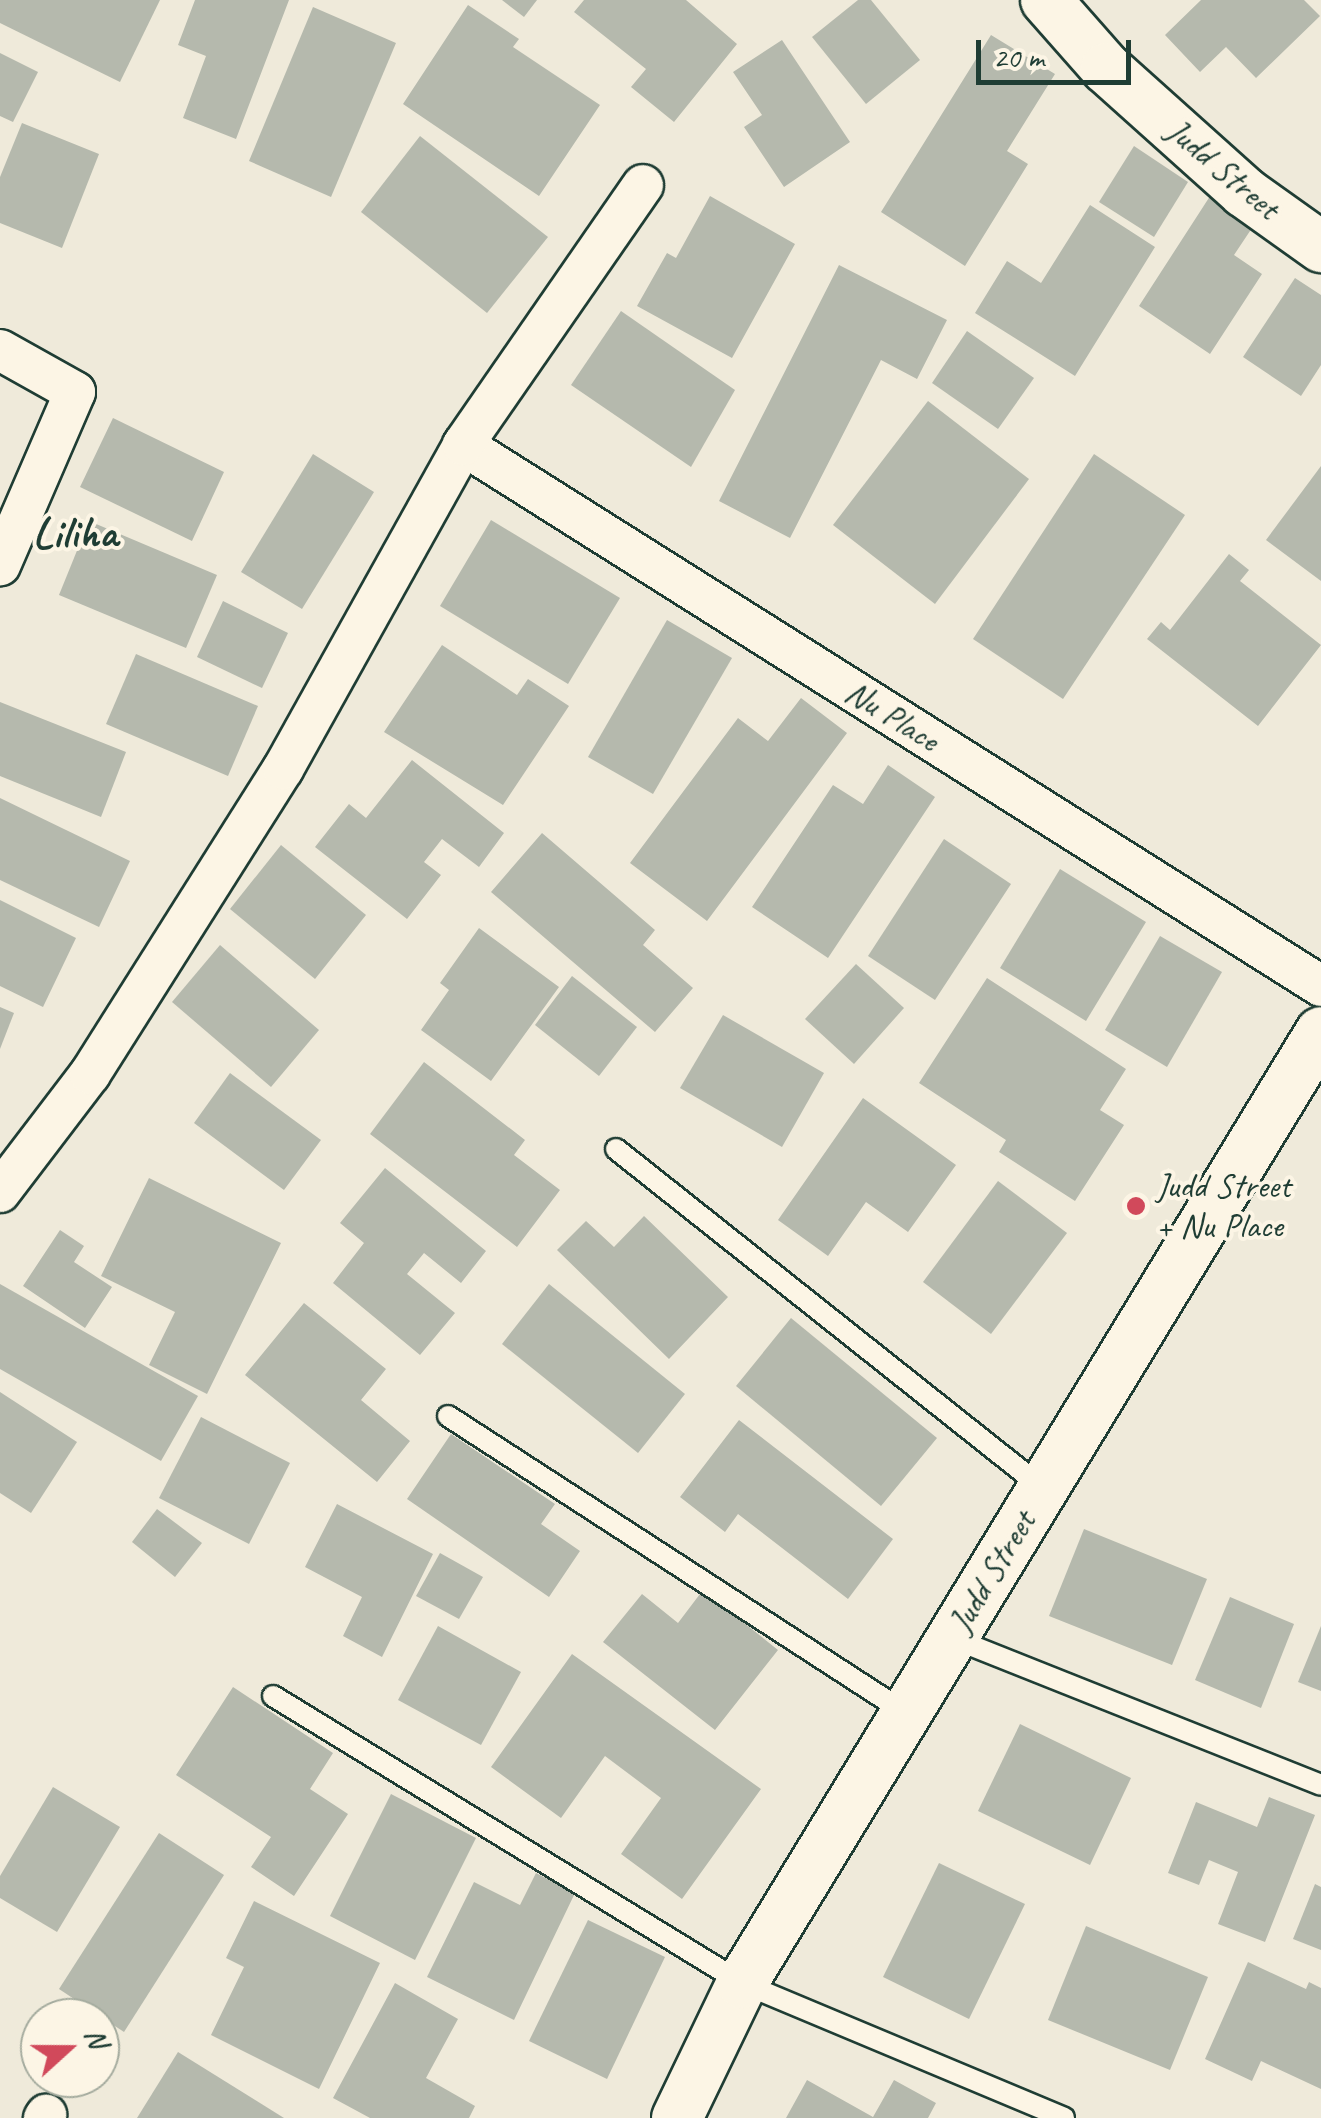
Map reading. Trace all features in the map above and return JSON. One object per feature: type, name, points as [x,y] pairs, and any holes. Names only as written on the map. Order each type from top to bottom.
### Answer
[{"type":"street","name":"Judd Street","points":[[1046,0],[1106,68],[1244,192],[1321,247]]},
{"type":"street","points":[[0,1192],[90,1074],[283,769],[463,445],[642,185]]},
{"type":"street","points":[[0,350],[76,392],[0,565]]},
{"type":"street","name":"Nu Place","points":[[463,445],[1321,986]]},
{"type":"street","name":"Judd Street","points":[[677,2118],[742,1983],[1321,1032]]},
{"type":"lane","points":[[616,1149],[1044,1488]]},
{"type":"lane","points":[[448,1416],[906,1713]]},
{"type":"lane","points":[[952,1638],[1321,1785]]},
{"type":"lane","points":[[274,1696],[742,1983],[1064,2118]]},
{"type":"building","points":[[0,0],[160,0],[120,82],[0,23]]},
{"type":"building","points":[[195,0],[289,0],[236,139],[183,118],[206,56],[178,45]]},
{"type":"building","points":[[502,0],[537,0],[524,17]]},
{"type":"building","points":[[584,0],[686,0],[737,44],[674,122],[631,87],[646,69],[574,12]]},
{"type":"building","points":[[858,0],[871,0],[920,60],[866,104],[812,37]]},
{"type":"building","points":[[1201,0],[1304,0],[1320,16],[1256,78],[1226,47],[1200,72],[1165,35]]},
{"type":"building","points":[[468,5],[519,39],[513,47],[600,105],[539,196],[403,104]]},
{"type":"building","points":[[313,7],[396,43],[331,197],[249,161]]},
{"type":"building","points":[[991,35],[1055,74],[1007,151],[1028,164],[965,266],[881,212]]},
{"type":"building","points":[[782,40],[850,142],[784,187],[744,127],[762,115],[733,72]]},
{"type":"building","points":[[0,53],[38,72],[13,122],[0,116]]},
{"type":"building","points":[[22,123],[99,154],[62,248],[0,223],[0,177]]},
{"type":"building","points":[[420,136],[548,237],[487,313],[361,212]]},
{"type":"building","points":[[1134,146],[1188,182],[1154,237],[1099,202]]},
{"type":"building","points":[[1214,190],[1258,219],[1234,255],[1262,274],[1210,354],[1139,306]]},
{"type":"building","points":[[710,196],[795,244],[732,358],[637,306],[667,253],[676,258]]},
{"type":"building","points":[[1090,205],[1155,247],[1075,376],[975,313],[1007,261],[1041,283]]},
{"type":"building","points":[[839,265],[947,320],[917,379],[881,360],[790,538],[719,501]]},
{"type":"building","points":[[1295,278],[1321,295],[1321,365],[1301,396],[1243,357]]},
{"type":"building","points":[[621,311],[735,390],[691,467],[571,385]]},
{"type":"building","points":[[967,331],[1034,378],[998,429],[932,383]]},
{"type":"building","points":[[928,401],[1029,479],[935,604],[833,525]]},
{"type":"building","points":[[113,418],[224,472],[192,541],[80,487]]},
{"type":"building","points":[[313,454],[374,492],[302,609],[241,572]]},
{"type":"building","points":[[1094,454],[1185,515],[1063,699],[973,639]]},
{"type":"building","points":[[1321,466],[1321,581],[1266,540]]},
{"type":"building","points":[[491,520],[620,598],[568,684],[440,606]]},
{"type":"building","points":[[89,521],[217,575],[186,648],[59,595]]},
{"type":"building","points":[[1229,554],[1249,570],[1240,581],[1321,645],[1258,726],[1147,639],[1161,622],[1170,630]]},
{"type":"building","points":[[223,601],[288,633],[262,688],[197,657]]},
{"type":"building","points":[[667,620],[732,658],[653,794],[588,757]]},
{"type":"building","points":[[442,645],[517,695],[528,679],[569,706],[503,805],[384,732]]},
{"type":"building","points":[[136,654],[258,706],[228,776],[106,724]]},
{"type":"building","points":[[801,698],[847,733],[707,921],[630,863],[738,718],[768,741]]},
{"type":"building","points":[[0,702],[126,752],[101,817],[0,776]]},
{"type":"building","points":[[412,760],[504,833],[479,867],[442,839],[424,862],[441,875],[407,919],[315,847],[349,804],[366,818]]},
{"type":"building","points":[[888,765],[935,797],[828,958],[752,907],[833,785],[863,804]]},
{"type":"building","points":[[0,798],[130,861],[99,927],[0,880]]},
{"type":"building","points":[[542,833],[655,930],[643,945],[693,988],[655,1032],[491,892]]},
{"type":"building","points":[[944,839],[1011,884],[935,1000],[868,956]]},
{"type":"building","points":[[281,845],[366,915],[315,979],[230,909]]},
{"type":"building","points":[[1060,869],[1146,922],[1086,1021],[1000,968]]},
{"type":"building","points":[[0,900],[76,938],[43,1007],[0,986]]},
{"type":"building","points":[[479,928],[559,987],[491,1081],[421,1030],[449,990],[440,983]]},
{"type":"building","points":[[1160,936],[1222,972],[1167,1067],[1105,1030]]},
{"type":"building","points":[[220,945],[319,1030],[271,1087],[172,1002]]},
{"type":"building","points":[[856,964],[904,1008],[854,1064],[805,1019]]},
{"type":"building","points":[[572,976],[637,1027],[599,1076],[535,1025]]},
{"type":"building","points":[[987,978],[1126,1069],[1100,1110],[1124,1125],[1075,1201],[999,1152],[1006,1140],[919,1083]]},
{"type":"building","points":[[0,1007],[14,1013],[0,1049]]},
{"type":"building","points":[[723,1015],[824,1073],[782,1147],[680,1088]]},
{"type":"building","points":[[424,1062],[525,1140],[514,1155],[560,1190],[517,1247],[370,1134]]},
{"type":"building","points":[[230,1073],[321,1140],[284,1190],[194,1123]]},
{"type":"building","points":[[863,1098],[956,1165],[908,1232],[866,1202],[828,1256],[778,1220]]},
{"type":"building","points":[[385,1168],[486,1251],[461,1283],[424,1253],[407,1274],[455,1313],[420,1355],[333,1283],[364,1243],[340,1223]]},
{"type":"building","points":[[149,1178],[281,1243],[207,1394],[149,1365],[175,1312],[101,1276]]},
{"type":"building","points":[[998,1181],[1067,1233],[991,1334],[923,1282]]},
{"type":"building","points":[[644,1216],[728,1297],[669,1359],[557,1250],[586,1221],[614,1247]]},
{"type":"building","points":[[60,1230],[84,1246],[74,1262],[112,1287],[85,1328],[23,1286]]},
{"type":"building","points":[[0,1284],[198,1396],[161,1461],[0,1369]]},
{"type":"building","points":[[549,1284],[685,1394],[638,1453],[502,1344]]},
{"type":"building","points":[[304,1303],[386,1369],[361,1400],[410,1441],[377,1482],[245,1375]]},
{"type":"building","points":[[791,1318],[937,1438],[881,1506],[736,1386]]},
{"type":"building","points":[[0,1392],[77,1442],[31,1513],[0,1493]]},
{"type":"building","points":[[201,1417],[290,1463],[249,1544],[159,1498]]},
{"type":"building","points":[[739,1420],[893,1539],[848,1599],[738,1514],[725,1532],[680,1497]]},
{"type":"building","points":[[451,1434],[555,1504],[541,1524],[580,1551],[549,1597],[407,1499]]},
{"type":"building","points":[[337,1504],[433,1554],[382,1657],[343,1636],[362,1597],[305,1567]]},
{"type":"building","points":[[157,1509],[202,1543],[175,1577],[132,1542]]},
{"type":"building","points":[[1084,1529],[1207,1579],[1172,1665],[1049,1616]]},
{"type":"building","points":[[440,1553],[483,1577],[459,1619],[416,1596]]},
{"type":"building","points":[[703,1590],[778,1650],[715,1730],[603,1642],[642,1594],[678,1623]]},
{"type":"building","points":[[1230,1597],[1294,1624],[1261,1708],[1195,1680]]},
{"type":"building","points":[[438,1626],[521,1672],[481,1745],[398,1700]]},
{"type":"building","points":[[1321,1626],[1321,1691],[1298,1682]]},
{"type":"building","points":[[572,1654],[761,1789],[682,1899],[621,1854],[661,1798],[605,1756],[561,1818],[491,1767]]},
{"type":"building","points":[[233,1687],[333,1753],[310,1789],[348,1814],[294,1896],[251,1867],[271,1837],[176,1775]]},
{"type":"building","points":[[1020,1724],[1131,1778],[1090,1865],[978,1811]]},
{"type":"building","points":[[53,1787],[120,1827],[57,1932],[0,1898],[0,1876]]},
{"type":"building","points":[[391,1794],[476,1838],[415,1960],[330,1916]]},
{"type":"building","points":[[1269,1797],[1315,1815],[1265,1942],[1218,1924],[1238,1872],[1209,1860],[1199,1885],[1168,1873],[1196,1802],[1257,1827]]},
{"type":"building","points":[[159,1833],[224,1875],[124,2032],[120,2029],[120,1998],[73,1998],[59,1989]]},
{"type":"building","points":[[939,1863],[1025,1904],[969,2019],[883,1977]]},
{"type":"building","points":[[536,1873],[575,1893],[514,2020],[427,1977],[474,1882],[520,1905]]},
{"type":"building","points":[[1315,1884],[1321,1887],[1321,1950],[1293,1939]]},
{"type":"building","points":[[254,1901],[380,1963],[319,2089],[211,2035],[244,1967],[226,1958]]},
{"type":"building","points":[[588,1920],[665,1957],[607,2079],[529,2041]]},
{"type":"building","points":[[1086,1926],[1208,1977],[1170,2070],[1048,2020]]},
{"type":"building","points":[[1248,1962],[1306,1989],[1309,1982],[1321,1988],[1321,2089],[1261,2061],[1252,2081],[1205,2059]]},
{"type":"building","points":[[395,1983],[458,2019],[426,2078],[475,2106],[469,2118],[370,2118],[333,2098]]},
{"type":"building","points":[[178,2052],[284,2118],[137,2118]]},
{"type":"building","points":[[807,2080],[873,2117],[894,2080],[936,2103],[928,2118],[786,2118]]},
{"type":"place","name":"Judd Street + Nu Place","points":[[1136,1206]]},
{"type":"district","name":"Liliha","points":[[75,533]]}]
